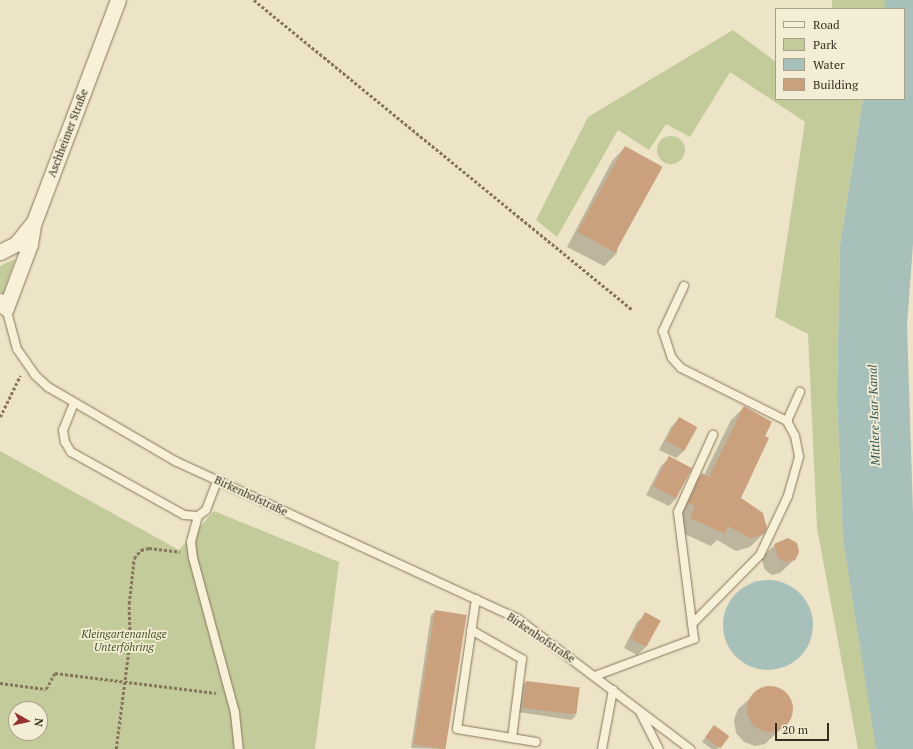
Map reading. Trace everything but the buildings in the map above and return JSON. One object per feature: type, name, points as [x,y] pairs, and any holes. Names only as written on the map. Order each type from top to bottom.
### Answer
[{"type":"street","name":"Aschheimer Straße","points":[[0,252],[16,244],[34,222],[118,0]]},
{"type":"street","name":"Birkenhofstraße","points":[[3,305],[30,244],[34,222]]},
{"type":"lane","points":[[684,286],[663,331],[672,358],[681,368],[787,421],[795,436],[799,457],[788,496],[760,555],[692,624]]},
{"type":"lane","name":"Birkenhofstraße","points":[[3,305],[17,349],[35,375],[48,387],[175,461],[518,619],[690,749]]},
{"type":"lane","points":[[787,421],[800,392]]},
{"type":"lane","points":[[74,403],[63,430],[65,442],[71,452],[184,515],[198,516]]},
{"type":"lane","points":[[595,676],[694,639],[678,512],[713,435]]},
{"type":"lane","points":[[216,481],[206,510],[198,516],[191,542],[231,695],[239,749]]},
{"type":"lane","points":[[476,600],[457,729],[536,742]]},
{"type":"lane","points":[[472,630],[522,659],[512,738]]},
{"type":"lane","points":[[602,749],[613,690]]},
{"type":"lane","points":[[639,711],[659,749]]},
{"type":"path","points":[[254,0],[632,310]]},
{"type":"path","points":[[0,417],[26,363]]},
{"type":"path","points":[[116,749],[130,640],[129,604],[136,555],[149,548],[193,553]]},
{"type":"path","points":[[0,683],[46,689],[55,672],[231,695]]},
{"type":"green space","points":[[832,0],[886,0],[886,8],[832,8]]},
{"type":"green space","points":[[733,30],[775,61],[775,100],[863,100],[840,245],[837,395],[843,539],[877,749],[858,749],[817,528],[808,334],[775,317],[805,122],[730,72],[690,137],[666,124],[649,150],[618,130],[557,237],[536,220],[588,117]]},
{"type":"green space","points":[[671,136],[681,140],[685,150],[681,160],[671,164],[661,160],[657,150],[661,140]]},
{"type":"green space","points":[[15,259],[3,294],[0,291],[0,266]]},
{"type":"green space","name":"Kleingartenanlage Unterföhring","points":[[0,451],[179,550],[214,511],[339,562],[315,749],[0,749]]},
{"type":"water","name":"Mittlere-Isar-Kanal","points":[[886,0],[913,0],[913,244],[907,325],[913,513],[913,749],[877,749],[875,742],[843,539],[837,395],[840,245],[863,100],[905,100],[905,8],[884,8]]},
{"type":"water","points":[[759,580],[777,580],[793,587],[806,600],[813,616],[813,634],[806,650],[793,663],[777,670],[759,670],[743,663],[730,650],[723,634],[723,616],[730,600],[743,587]]}]
